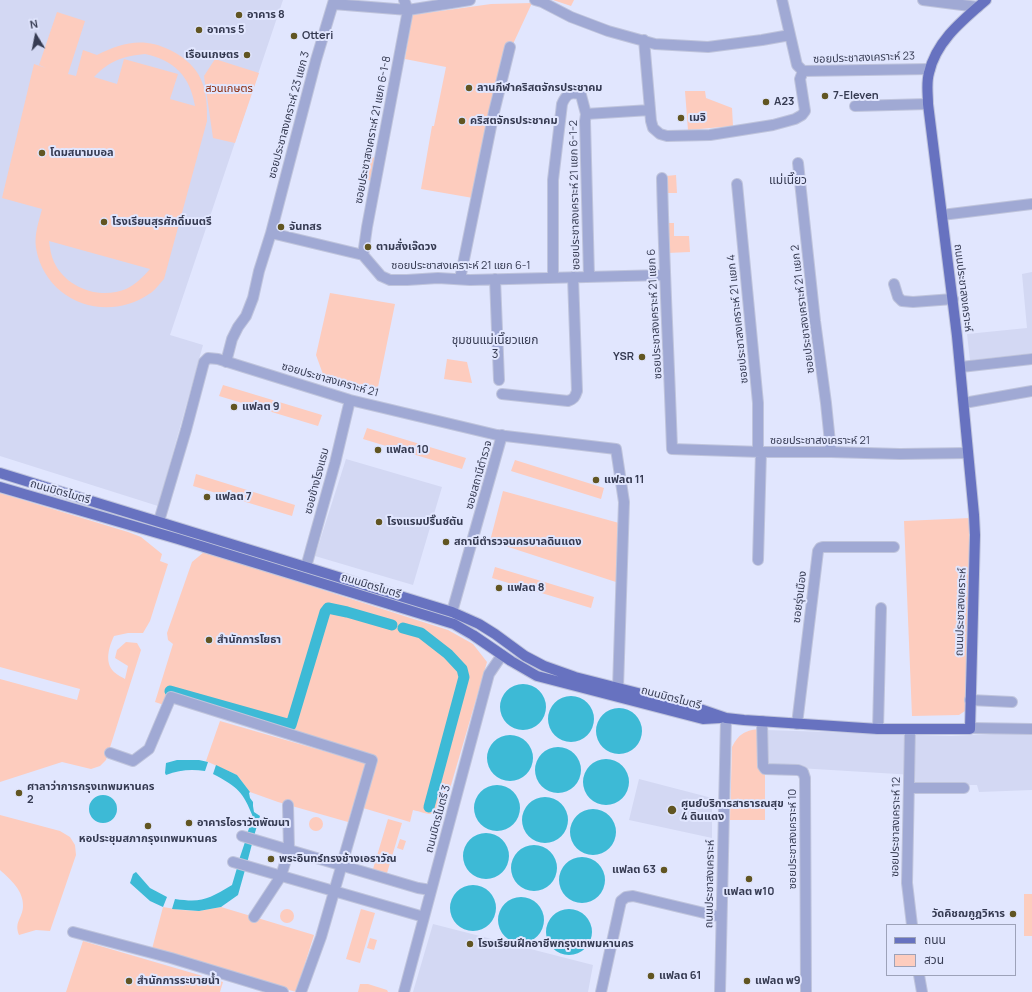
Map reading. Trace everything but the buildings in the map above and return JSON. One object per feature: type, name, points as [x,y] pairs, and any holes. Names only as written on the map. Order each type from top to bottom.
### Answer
[{"type":"main road","name":"ถนนประชาสงเคราะห์","points":[[970,728],[975,535],[961,367],[927,89],[930,69],[937,52],[945,39],[954,28],[982,3]]},
{"type":"main road","points":[[0,473],[452,612],[479,624],[544,666],[617,692]]},
{"type":"main road","name":"ถนนมิตรไมตรี","points":[[0,487],[454,624],[537,676],[617,692],[703,719],[726,718]]},
{"type":"main road","points":[[155,533],[159,522]]},
{"type":"main road","points":[[502,655],[508,644]]},
{"type":"main road","points":[[726,718],[878,729],[910,730],[970,728]]},
{"type":"street","points":[[404,0],[408,10]]},
{"type":"street","name":"ซอยประชาสงเคราะห์ 23 แยก 3","points":[[226,362],[232,339],[246,316],[253,298],[316,60],[334,2],[408,10],[470,0]]},
{"type":"street","name":"ซอยประชาสงเคราะห์ 23","points":[[782,0],[797,65],[803,71],[930,69]]},
{"type":"street","points":[[923,0],[982,3]]},
{"type":"street","points":[[539,1],[571,17],[608,31],[655,44],[708,47],[762,40],[790,34]]},
{"type":"street","name":"ซอยประชาสงเคราะห์ 21 แยก 6-1-8","points":[[363,255],[408,10]]},
{"type":"street","points":[[644,40],[653,128],[660,134],[667,136],[710,135],[773,125],[802,116],[804,111],[800,79],[803,71]]},
{"type":"street","points":[[460,279],[494,112],[510,47]]},
{"type":"street","name":"ซอยประชาสงเคราะห์ 21 แยก 6-1-2","points":[[553,278],[553,180],[562,104],[566,96],[575,92],[581,95],[586,114],[588,277]]},
{"type":"street","points":[[855,106],[928,104]]},
{"type":"street","points":[[586,114],[650,110]]},
{"type":"street","name":"ซอยประชาสงเคราะห์ 21 แยก 2","points":[[798,163],[831,452]]},
{"type":"street","name":"ซอยประชาสงเคราะห์ 21 แยก 6","points":[[662,178],[664,275],[670,373],[672,449]]},
{"type":"street","name":"ซอยประชาสงเคราะห์ 21 แยก 4","points":[[737,184],[758,404],[760,452],[758,560]]},
{"type":"street","points":[[942,215],[1032,204]]},
{"type":"street","points":[[271,233],[363,255]]},
{"type":"street","name":"ซอยประชาสงเคราะห์ 21 แยก 6-1","points":[[363,255],[381,276],[390,280],[664,275]]},
{"type":"street","points":[[502,394],[568,401],[575,397],[577,391],[573,277]]},
{"type":"street","points":[[495,279],[499,380]]},
{"type":"street","points":[[894,284],[898,296],[902,301],[913,302],[953,299]]},
{"type":"street","name":"ซอยประชาสงเคราะห์ 21","points":[[159,522],[204,362],[208,358],[218,359],[350,400],[502,435],[616,449],[624,502],[617,692]]},
{"type":"street","points":[[961,367],[1032,359]]},
{"type":"street","points":[[964,403],[1032,391]]},
{"type":"street","name":"ซอยข้างโรงแรม","points":[[306,567],[335,463],[350,400]]},
{"type":"street","name":"ซอยสถานีตำรวจ","points":[[452,612],[502,435]]},
{"type":"street","name":"ซอยประชาสงเคราะห์ 21","points":[[672,449],[900,454],[968,453]]},
{"type":"street","name":"ซอยรุ่งเมือง","points":[[797,724],[818,550],[823,547],[894,547]]},
{"type":"street","points":[[878,729],[881,608]]},
{"type":"street","name":"ถนนมิตรไมตรี 3","points":[[404,992],[489,674],[502,655]]},
{"type":"street","points":[[110,753],[133,761],[150,749],[170,697],[372,760],[321,937],[301,992]]},
{"type":"street","points":[[970,700],[1012,702]]},
{"type":"street","name":"ถนนประชาสงเคราะห์","points":[[720,992],[726,718]]},
{"type":"street","name":"ซอยประชาสงเคราะห์ 10","points":[[762,721],[763,766],[765,769],[798,770],[803,772],[805,778],[806,992]]},
{"type":"street","points":[[970,728],[1032,729]]},
{"type":"street","name":"ซอยประชาสงเคราะห์ 12","points":[[910,730],[907,883],[912,924]]},
{"type":"street","points":[[909,788],[964,788]]},
{"type":"street","points":[[254,916],[281,876],[289,850],[288,805]]},
{"type":"street","points":[[242,836],[418,888],[431,890]]},
{"type":"street","points":[[233,862],[424,917]]},
{"type":"street","points":[[601,992],[621,901],[626,897],[633,896],[721,917]]},
{"type":"street","points":[[73,932],[171,958],[282,992]]},
{"type":"street","points":[[919,976],[922,992]]},
{"type":"shaded area","name":"โรงเรียนสุรศักดิ์มนตรี","points":[[0,0],[283,0],[170,335],[203,345],[158,506],[0,456]]},
{"type":"shaded area","points":[[1032,272],[1032,353],[970,360],[967,334],[1027,328],[1022,274]]},
{"type":"shaded area","name":"โรงแรมปริ๊นซ์ตัน","points":[[346,459],[442,487],[413,585],[315,556]]},
{"type":"shaded area","points":[[765,730],[951,736],[1032,732],[1032,790],[979,792],[977,785],[915,785],[914,775],[765,766]]},
{"type":"shaded area","name":"ศูนย์บริการสาธารณสุข 4 ดินแดง","points":[[639,779],[712,798],[712,838],[629,820]]},
{"type":"shaded area","name":"โรงเรียนฝึกอาชีพกรุงเทพมหานคร","points":[[433,924],[593,965],[588,992],[413,992]]},
{"type":"green space","points":[[553,0],[574,0],[571,6]]},
{"type":"green space","name":"ลานกีฬาคริสตจักรประชาคม","points":[[532,3],[513,44],[473,198],[421,189],[432,126],[434,126],[446,67],[405,59],[412,15],[491,4]]},
{"type":"green space","points":[[57,12],[85,21],[68,74],[76,76],[83,50],[97,55],[124,44],[142,42],[160,46],[181,56],[196,71],[201,79],[206,98],[207,121],[164,279],[151,293],[132,303],[114,307],[96,307],[79,302],[64,294],[51,282],[42,266],[36,248],[36,233],[42,209],[2,198],[34,64],[46,68],[39,65]],"holes":[[[145,54],[164,60],[179,71],[189,86],[193,95],[195,106],[170,99],[178,74],[124,59],[117,84],[94,77],[105,67],[117,60]],[[49,241],[150,269],[139,280],[126,289],[116,292],[95,292],[75,285],[59,271],[52,257]]]},
{"type":"green space","name":"สวนเกษตร","points":[[215,59],[259,73],[235,143],[213,138],[204,76]]},
{"type":"green space","points":[[685,91],[705,91],[706,98],[732,108],[733,126],[688,130]]},
{"type":"green space","points":[[366,156],[376,158],[372,181],[361,178]]},
{"type":"green space","points":[[676,175],[677,193],[666,193],[666,176]]},
{"type":"green space","points":[[665,223],[674,223],[674,236],[689,236],[690,252],[667,253]]},
{"type":"green space","points":[[330,293],[395,304],[377,392],[324,377],[316,355]]},
{"type":"green space","points":[[447,359],[467,362],[472,383],[444,379]]},
{"type":"green space","points":[[223,385],[322,415],[318,426],[219,396]]},
{"type":"green space","points":[[367,428],[466,458],[462,469],[363,439]]},
{"type":"green space","points":[[515,460],[604,488],[601,499],[511,471]]},
{"type":"green space","points":[[196,474],[295,505],[292,516],[193,486]]},
{"type":"green space","points":[[503,491],[619,523],[619,583],[490,541]]},
{"type":"green space","points":[[0,493],[141,537],[162,554],[160,561],[168,564],[150,621],[143,633],[128,633],[114,636],[110,645],[108,654],[109,664],[114,672],[125,679],[128,666],[115,658],[117,650],[126,642],[137,643],[141,650],[106,760],[100,766],[91,769],[62,762],[0,782],[0,679],[77,700],[80,689],[0,667]]},
{"type":"green space","points":[[970,518],[965,711],[959,715],[912,716],[904,521]]},
{"type":"green space","points":[[204,552],[448,630],[473,644],[487,662],[444,809],[433,814],[413,810],[410,822],[353,805],[348,822],[278,802],[250,792],[237,775],[206,761],[220,721],[365,763],[168,694],[164,705],[155,702],[173,644],[168,640],[167,633],[192,562]]},
{"type":"green space","points":[[495,567],[594,597],[591,608],[492,578]]},
{"type":"green space","points":[[758,729],[765,766],[765,820],[730,820],[732,747],[742,734]]},
{"type":"green space","points":[[0,815],[60,831],[70,837],[75,845],[76,855],[50,931],[36,930],[19,935],[17,927],[23,907],[23,901],[16,886],[0,870]]},
{"type":"green space","points":[[316,817],[321,819],[323,824],[321,829],[316,831],[311,829],[309,824],[311,819]]},
{"type":"green space","points":[[388,819],[402,823],[387,873],[373,869]]},
{"type":"green space","points":[[400,839],[406,841],[403,850],[397,848]]},
{"type":"green space","points":[[1024,894],[1032,894],[1032,936],[1024,936]]},
{"type":"green space","points":[[163,907],[199,911],[221,907],[314,935],[296,992],[152,949]]},
{"type":"green space","points":[[287,909],[292,911],[294,916],[292,921],[287,923],[282,921],[280,916],[282,911]]},
{"type":"green space","points":[[361,909],[375,913],[360,963],[346,959]]},
{"type":"green space","points":[[370,938],[377,940],[374,950],[367,948]]},
{"type":"green space","points":[[83,941],[223,982],[220,992],[66,992]]},
{"type":"green space","points":[[360,984],[368,984],[387,990],[388,992],[358,992]]},
{"type":"water","points":[[528,684],[532,685],[542,694],[545,698],[545,716],[536,726],[528,730],[518,730],[510,726],[501,716],[500,702],[504,694],[514,685]]},
{"type":"water","points":[[576,696],[580,697],[590,706],[593,710],[593,728],[584,738],[576,742],[566,742],[558,738],[549,728],[548,714],[552,706],[562,697]]},
{"type":"water","points":[[624,708],[628,709],[638,718],[641,722],[641,740],[632,750],[624,754],[614,754],[606,750],[597,740],[596,726],[600,718],[610,709]]},
{"type":"water","points":[[515,735],[519,736],[529,745],[532,749],[532,767],[523,777],[515,781],[505,781],[497,777],[488,767],[487,753],[491,745],[501,736]]},
{"type":"water","points":[[563,747],[567,748],[577,757],[580,761],[580,779],[571,789],[563,793],[553,793],[545,789],[536,779],[535,765],[539,757],[549,748]]},
{"type":"water","points":[[611,759],[615,760],[625,769],[628,773],[628,791],[619,801],[611,805],[601,805],[593,801],[584,791],[583,777],[587,769],[597,760]]},
{"type":"water","points":[[177,760],[199,760],[208,762],[205,771],[185,770],[166,775],[166,763]]},
{"type":"water","points":[[216,765],[237,775],[250,792],[254,812],[260,816],[254,836],[247,834],[253,817],[243,796],[234,787],[213,774]]},
{"type":"water","points":[[502,785],[506,786],[516,795],[519,799],[519,817],[510,827],[502,831],[492,831],[484,827],[475,817],[474,803],[478,795],[488,786]]},
{"type":"water","points":[[103,795],[109,796],[113,799],[116,803],[116,815],[113,819],[109,822],[103,823],[97,822],[93,819],[90,815],[89,809],[90,803],[93,799],[97,796]]},
{"type":"water","points":[[550,797],[554,798],[564,807],[567,811],[567,829],[558,839],[550,843],[540,843],[532,839],[523,829],[522,815],[526,807],[536,798]]},
{"type":"water","points":[[598,809],[602,810],[612,819],[615,823],[615,841],[606,851],[598,855],[588,855],[580,851],[571,841],[570,827],[574,819],[584,810]]},
{"type":"water","points":[[491,833],[495,834],[505,843],[508,847],[508,865],[499,875],[491,879],[481,879],[473,875],[464,865],[463,851],[467,843],[477,834]]},
{"type":"water","points":[[245,842],[252,844],[247,863],[239,860]]},
{"type":"water","points":[[539,845],[543,846],[553,855],[556,859],[556,877],[547,887],[539,891],[529,891],[521,887],[512,877],[511,863],[515,855],[525,846]]},
{"type":"water","points":[[587,857],[591,858],[601,867],[604,871],[604,889],[595,899],[587,903],[577,903],[569,899],[560,889],[559,875],[563,867],[573,858]]},
{"type":"water","points":[[237,868],[245,870],[238,895],[221,907],[199,911],[172,909],[175,899],[205,899],[232,885]]},
{"type":"water","points":[[136,872],[150,888],[167,897],[163,907],[150,901],[130,883],[133,874]]},
{"type":"water","points":[[478,885],[482,886],[492,895],[495,899],[495,917],[486,927],[478,931],[468,931],[460,927],[451,917],[450,903],[454,895],[464,886]]},
{"type":"water","points":[[526,897],[530,898],[540,907],[543,911],[543,929],[534,939],[526,943],[516,943],[508,939],[499,929],[498,915],[502,907],[512,898]]},
{"type":"water","points":[[574,909],[578,910],[588,919],[591,923],[591,941],[582,951],[574,955],[564,955],[556,951],[547,941],[546,927],[550,919],[560,910]]},
{"type":"waterway","points":[[170,691],[291,725],[325,612],[328,608],[392,625]]},
{"type":"waterway","points":[[403,628],[421,633],[448,654],[462,669],[464,677],[429,807]]},
{"type":"place","name":"อาคาร 8","points":[[239,15]]},
{"type":"place","name":"อาคาร 5","points":[[199,30]]},
{"type":"place","name":"Otteri","points":[[294,36]]},
{"type":"place","name":"เรือนเกษตร","points":[[247,55]]},
{"type":"place","name":"ลานกีฬาคริสตจักรประชาคม","points":[[469,88]]},
{"type":"place","name":"7-Eleven","points":[[825,96]]},
{"type":"place","name":"A23","points":[[766,102]]},
{"type":"place","name":"เมจิ","points":[[681,118]]},
{"type":"place","name":"คริสตจักรประชาคม","points":[[462,121]]},
{"type":"place","name":"โดมสนามบอล","points":[[42,153]]},
{"type":"place","name":"โรงเรียนสุรศักดิ์มนตรี","points":[[104,222]]},
{"type":"place","name":"จันทสร","points":[[281,227]]},
{"type":"place","name":"ตามสั่งเจ๊ดวง","points":[[368,247]]},
{"type":"place","name":"YSR","points":[[642,357]]},
{"type":"place","name":"แฟลต 9","points":[[234,407]]},
{"type":"place","name":"แฟลต 10","points":[[378,450]]},
{"type":"place","name":"แฟลต 11","points":[[596,480]]},
{"type":"place","name":"แฟลต 7","points":[[207,497]]},
{"type":"place","name":"โรงแรมปริ๊นซ์ตัน","points":[[379,522]]},
{"type":"place","name":"สถานีตำรวจนครบาลดินแดง","points":[[446,542]]},
{"type":"place","name":"แฟลต 8","points":[[499,588]]},
{"type":"place","name":"สำนักการโยธา","points":[[209,640]]},
{"type":"place","name":"ศาลาว่าการกรุงเทพมหานคร 2","points":[[19,793]]},
{"type":"place","name":"ศูนย์บริการสาธารณสุข 4 ดินแดง","points":[[672,810]]},
{"type":"place","name":"อาคารไอราวัตพัฒนา","points":[[189,823]]},
{"type":"place","name":"หอประชุมสภากรุงเทพมหานคร","points":[[148,826]]},
{"type":"place","name":"พระอินทร์ทรงช้างเอราวัณ","points":[[271,859]]},
{"type":"place","name":"แฟลต 63","points":[[664,870]]},
{"type":"place","name":"แฟลต พ10","points":[[749,879]]},
{"type":"place","name":"วัดคิชฌกูฎวิหาร","points":[[1013,914]]},
{"type":"place","name":"โรงเรียนฝึกอาชีพกรุงเทพมหานคร","points":[[470,944]]},
{"type":"place","name":"แฟลต 61","points":[[651,976]]},
{"type":"place","name":"สำนักการระบายน้ำ","points":[[129,981]]},
{"type":"place","name":"แฟลต พ9","points":[[747,981]]},
{"type":"district","name":"แม่เนี๊ยว","points":[[788,181]]},
{"type":"district","name":"ชุมชนแม่เนี๊ยวแยก 3","points":[[495,348]]}]
